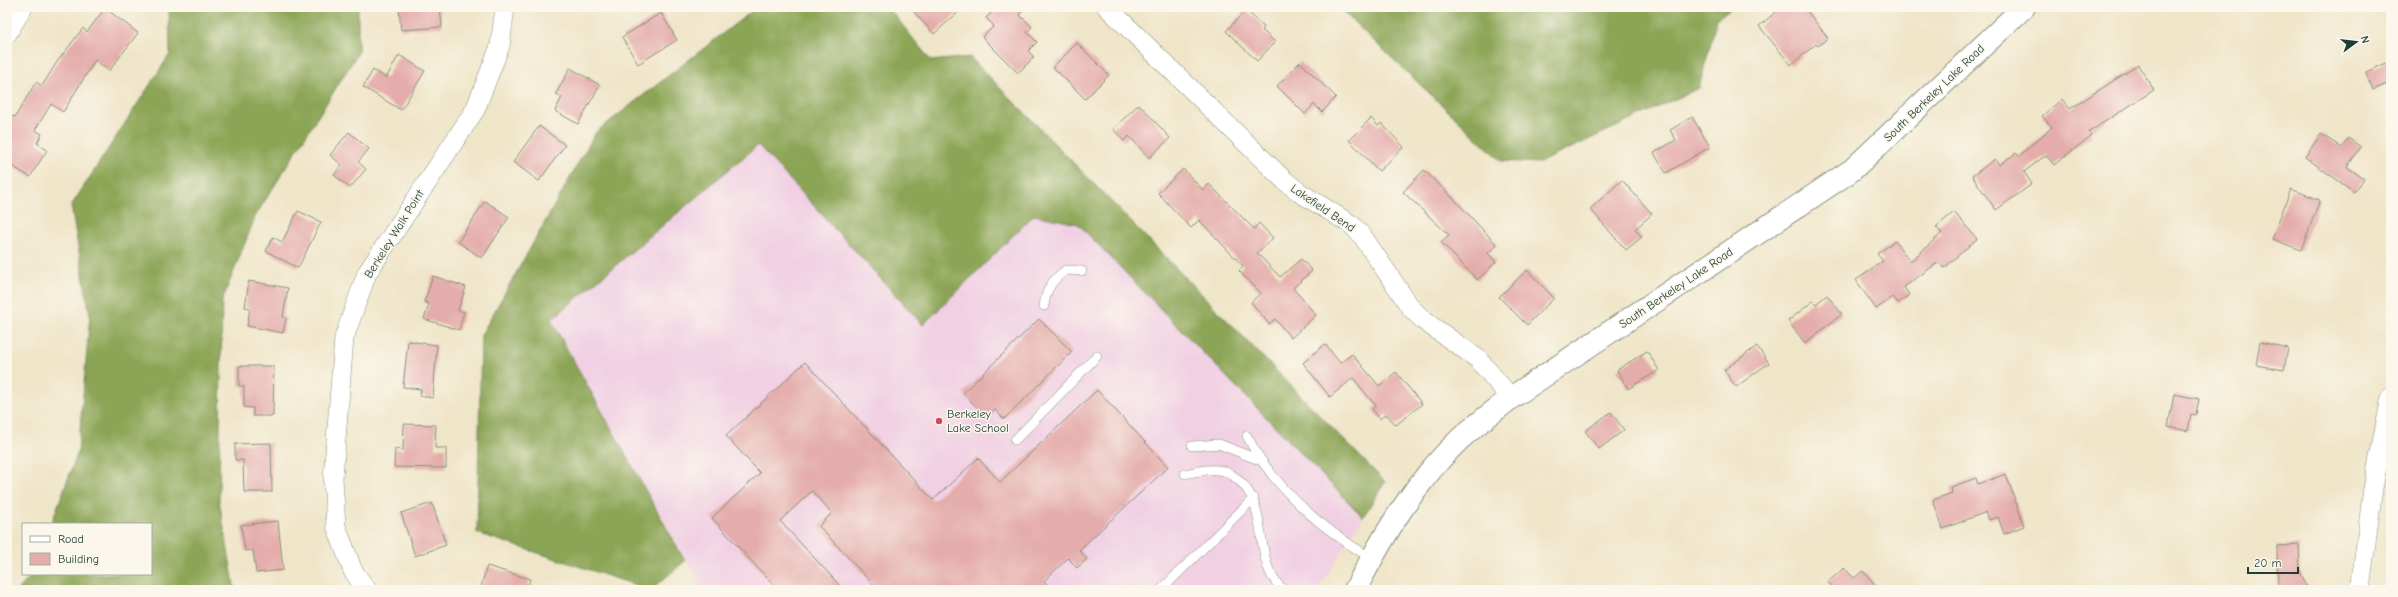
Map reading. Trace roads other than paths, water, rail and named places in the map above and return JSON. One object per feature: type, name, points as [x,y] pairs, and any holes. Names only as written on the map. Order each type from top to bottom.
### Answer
[{"type":"street","points":[[7,34],[23,7]]},
{"type":"street","name":"Berkeley Walk Point","points":[[367,590],[353,571],[336,526],[333,478],[344,338],[367,273],[475,110],[500,46],[505,7]]},
{"type":"street","name":"Lakefield Bend","points":[[1107,7],[1285,181],[1298,192],[1338,215],[1352,225],[1363,237],[1412,308],[1423,320],[1478,359],[1511,398]]},
{"type":"street","name":"South Berkeley Lake Road","points":[[1355,590],[1371,558],[1426,476],[1461,439],[1511,398],[1852,170],[2024,7]]},
{"type":"street","points":[[2360,590],[2373,488],[2391,397]]},
{"type":"lane","points":[[1044,306],[1045,293],[1055,278],[1066,270],[1082,271]]},
{"type":"lane","points":[[1015,440],[1097,356]]},
{"type":"lane","points":[[1247,436],[1259,460],[1309,514],[1341,540],[1371,558]]},
{"type":"lane","points":[[1192,446],[1219,444],[1259,460]]},
{"type":"lane","points":[[1185,474],[1207,470],[1227,472],[1246,486],[1254,498],[1271,573],[1285,590]]},
{"type":"lane","points":[[1161,590],[1254,498]]},
{"type":"place","name":"Berkeley Lake School","points":[[939,421]]}]
